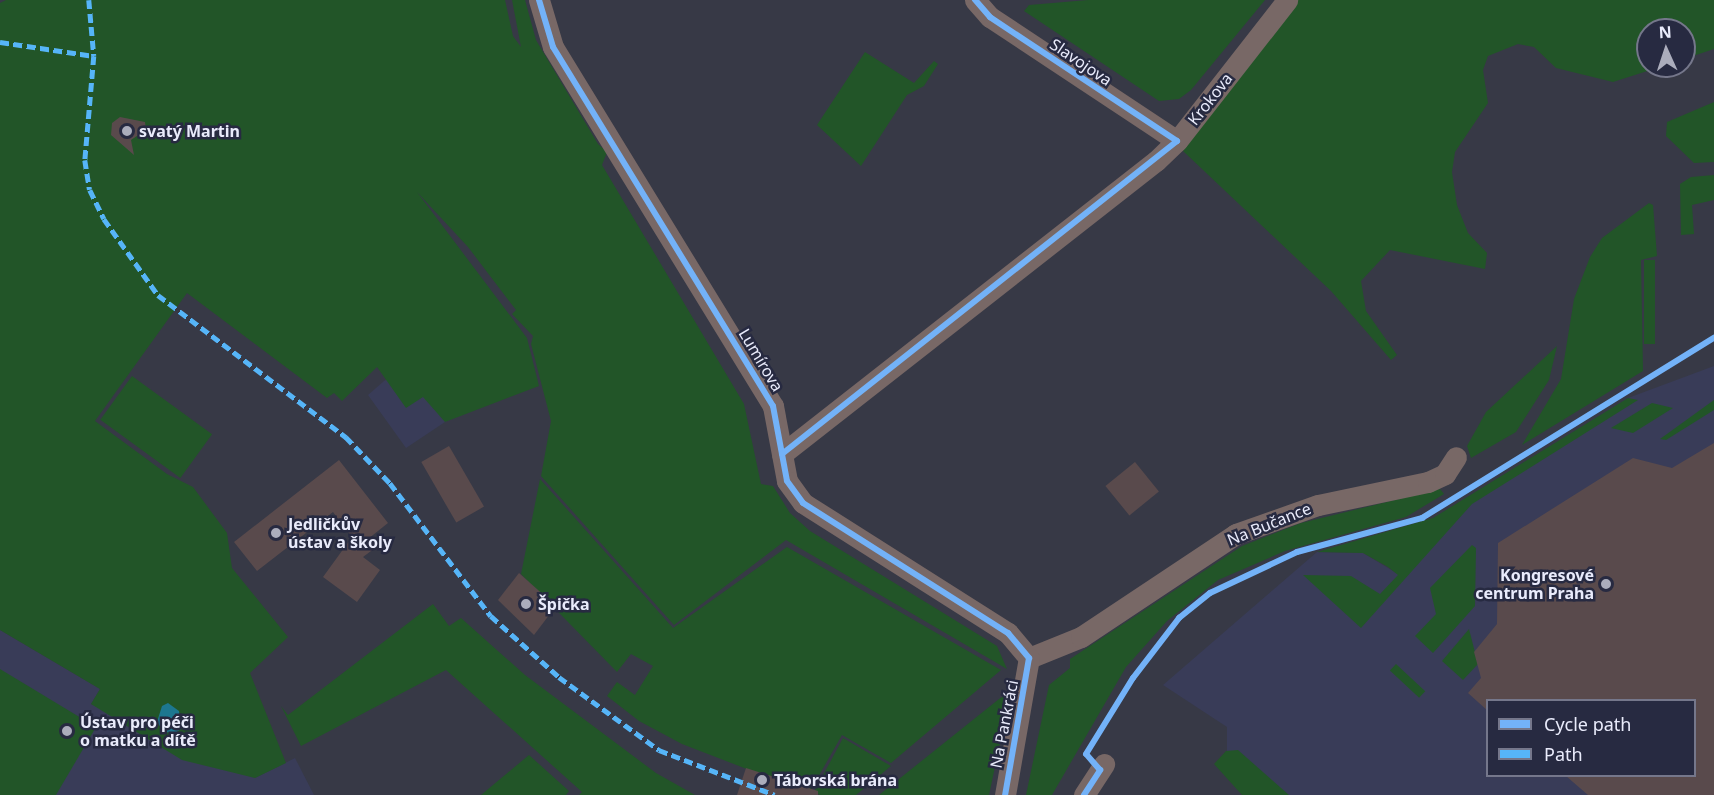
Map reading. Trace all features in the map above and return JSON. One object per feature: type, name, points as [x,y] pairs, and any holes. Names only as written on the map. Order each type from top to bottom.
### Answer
[{"type":"street","name":"Lumírova","points":[[539,0],[553,47],[773,405],[787,481],[812,511],[1008,633],[1029,658]]},
{"type":"street","name":"Slavojova","points":[[975,0],[990,18],[1177,141]]},
{"type":"street","name":"Krokova","points":[[782,454],[1177,141],[1287,0]]},
{"type":"street","name":"Na Bučance","points":[[1029,658],[1081,637],[1236,534],[1318,505],[1428,482],[1450,469],[1456,457]]},
{"type":"street","name":"Na Pankráci","points":[[1005,795],[1029,658]]},
{"type":"street","points":[[1084,795],[1104,764]]},
{"type":"shaded area","points":[[497,319],[509,396],[445,422],[406,448],[368,395],[384,381]]},
{"type":"shaded area","points":[[1714,366],[1714,795],[1264,795],[1227,764],[1227,727],[1163,685],[1317,552],[1363,553],[1398,574],[1466,499],[1628,398]]},
{"type":"shaded area","name":"Ústav pro péči o matku a dítě","points":[[0,630],[100,689],[91,704],[255,778],[295,758],[314,795],[0,795]]},
{"type":"shaded area","points":[[168,703],[179,711],[181,729],[175,733],[164,732],[157,722],[162,706]]},
{"type":"green space","points":[[6,0],[505,0],[513,36],[521,47],[512,0],[525,0],[536,40],[598,144],[607,152],[602,165],[744,404],[761,484],[773,486],[790,513],[810,531],[997,646],[1007,669],[786,540],[674,625],[541,476],[551,421],[531,344],[533,336],[512,314],[516,310],[468,247],[417,192],[527,338],[539,386],[445,422],[423,397],[406,408],[377,367],[342,401],[334,393],[327,398],[187,293],[95,421],[167,474],[193,487],[227,533],[232,568],[288,637],[250,673],[286,763],[255,778],[182,760],[91,704],[100,689],[0,630],[0,3]]},
{"type":"green space","points":[[1088,0],[1265,0],[1191,90],[1179,99],[1159,101],[1024,11],[1029,5]]},
{"type":"green space","points":[[1297,0],[1714,0],[1714,49],[1696,55],[1696,18],[1636,18],[1636,75],[1613,82],[1556,68],[1534,47],[1518,44],[1488,56],[1483,70],[1488,103],[1455,152],[1452,172],[1457,205],[1468,233],[1487,253],[1485,269],[1390,250],[1361,281],[1366,311],[1397,355],[1391,360],[1331,291],[1183,151]]},
{"type":"green space","points":[[865,52],[914,83],[934,61],[938,64],[924,86],[907,95],[861,166],[817,125]]},
{"type":"green space","points":[[1714,102],[1714,162],[1694,163],[1666,136],[1667,122]]},
{"type":"green space","points":[[1714,175],[1714,200],[1692,205],[1694,234],[1681,235],[1680,184],[1691,177]]},
{"type":"green space","points":[[1649,203],[1653,205],[1657,256],[1641,260],[1643,371],[1522,445],[1561,379],[1574,299],[1590,257],[1602,238]]},
{"type":"green space","points":[[1644,260],[1655,260],[1655,344],[1644,344]]},
{"type":"green space","points":[[1557,346],[1549,380],[1516,432],[1471,458],[1467,446],[1486,412]]},
{"type":"green space","points":[[132,376],[212,434],[180,478],[100,420]]},
{"type":"green space","points":[[1628,398],[1638,400],[1472,504],[1361,628],[1303,575],[1351,576],[1380,594],[1398,575],[1388,567],[1363,553],[1317,552],[1433,518]]},
{"type":"green space","points":[[1714,400],[1714,410],[1666,440],[1660,439]]},
{"type":"green space","points":[[1652,403],[1673,408],[1633,433],[1611,428]]},
{"type":"green space","points":[[540,479],[673,628],[787,547],[1001,670],[891,763],[842,735],[809,793],[682,744],[639,721],[607,696],[617,682],[635,695],[653,666],[631,654],[617,672],[521,574]]},
{"type":"green space","points":[[1440,489],[1444,494],[1406,517],[1285,551],[1218,580],[1167,621],[1126,667],[1052,795],[1026,795],[1049,685],[1070,668],[1070,659],[1242,546],[1301,523]]},
{"type":"green space","points":[[1472,545],[1476,548],[1475,606],[1433,653],[1415,636],[1436,614],[1430,588]]},
{"type":"green space","points":[[433,604],[449,626],[461,618],[525,675],[656,773],[695,795],[579,795],[582,792],[446,670],[301,746],[281,706],[288,715]]},
{"type":"green space","points":[[1469,629],[1478,664],[1463,680],[1442,661]]},
{"type":"green space","points":[[1396,664],[1425,691],[1419,698],[1390,671]]},
{"type":"green space","points":[[0,669],[96,727],[56,795],[0,795]]},
{"type":"green space","points":[[1011,691],[989,795],[879,795],[999,699]]},
{"type":"green space","points":[[843,738],[891,766],[856,795],[820,795],[814,792]]},
{"type":"green space","points":[[1238,750],[1289,795],[1242,795],[1214,764],[1226,751]]},
{"type":"green space","points":[[529,755],[569,791],[566,795],[481,795]]},
{"type":"building","name":"svatý Martin","points":[[120,117],[145,122],[146,130],[131,140],[134,155],[111,135],[112,123]]},
{"type":"building","name":"Kongresové centrum Praha","points":[[1714,443],[1714,795],[1588,795],[1567,777],[1696,777],[1696,699],[1486,699],[1486,709],[1468,693],[1481,678],[1474,652],[1497,624],[1498,543],[1633,458],[1672,468]]},
{"type":"building","points":[[449,446],[484,507],[456,523],[421,462]]},
{"type":"building","name":"Jedličkův ústav a školy","points":[[339,460],[388,523],[368,539],[375,548],[363,557],[380,570],[357,602],[323,577],[352,537],[333,512],[257,571],[234,542]]},
{"type":"building","points":[[1135,462],[1159,492],[1129,515],[1105,486]]},
{"type":"building","name":"Špička","points":[[519,573],[556,606],[534,635],[498,600]]},
{"type":"building","name":"Táborská brána","points":[[746,768],[818,791],[818,795],[737,795]]},
{"type":"marked path","points":[[89,0],[94,56],[85,160],[90,190],[104,219],[158,295],[346,437],[390,483],[491,616],[559,677],[659,750],[775,795]]},
{"type":"marked path","points":[[0,42],[94,56]]},
{"type":"cycle path","points":[[539,0],[553,47],[773,406],[787,481],[803,503],[1008,633],[1029,658],[1005,795]]},
{"type":"cycle path","points":[[782,454],[1177,141],[990,17],[975,0]]},
{"type":"cycle path","points":[[1084,795],[1100,770],[1086,754],[1133,678],[1179,618],[1210,593],[1297,552],[1422,518],[1714,338]]},
{"type":"place","name":"svatý Martin","points":[[127,131]]},
{"type":"place","name":"Jedličkův ústav a školy","points":[[276,533]]},
{"type":"place","name":"Kongresové centrum Praha","points":[[1606,584]]},
{"type":"place","name":"Špička","points":[[526,604]]},
{"type":"place","name":"Ústav pro péči o matku a dítě","points":[[67,731]]},
{"type":"place","name":"Táborská brána","points":[[762,780]]}]
